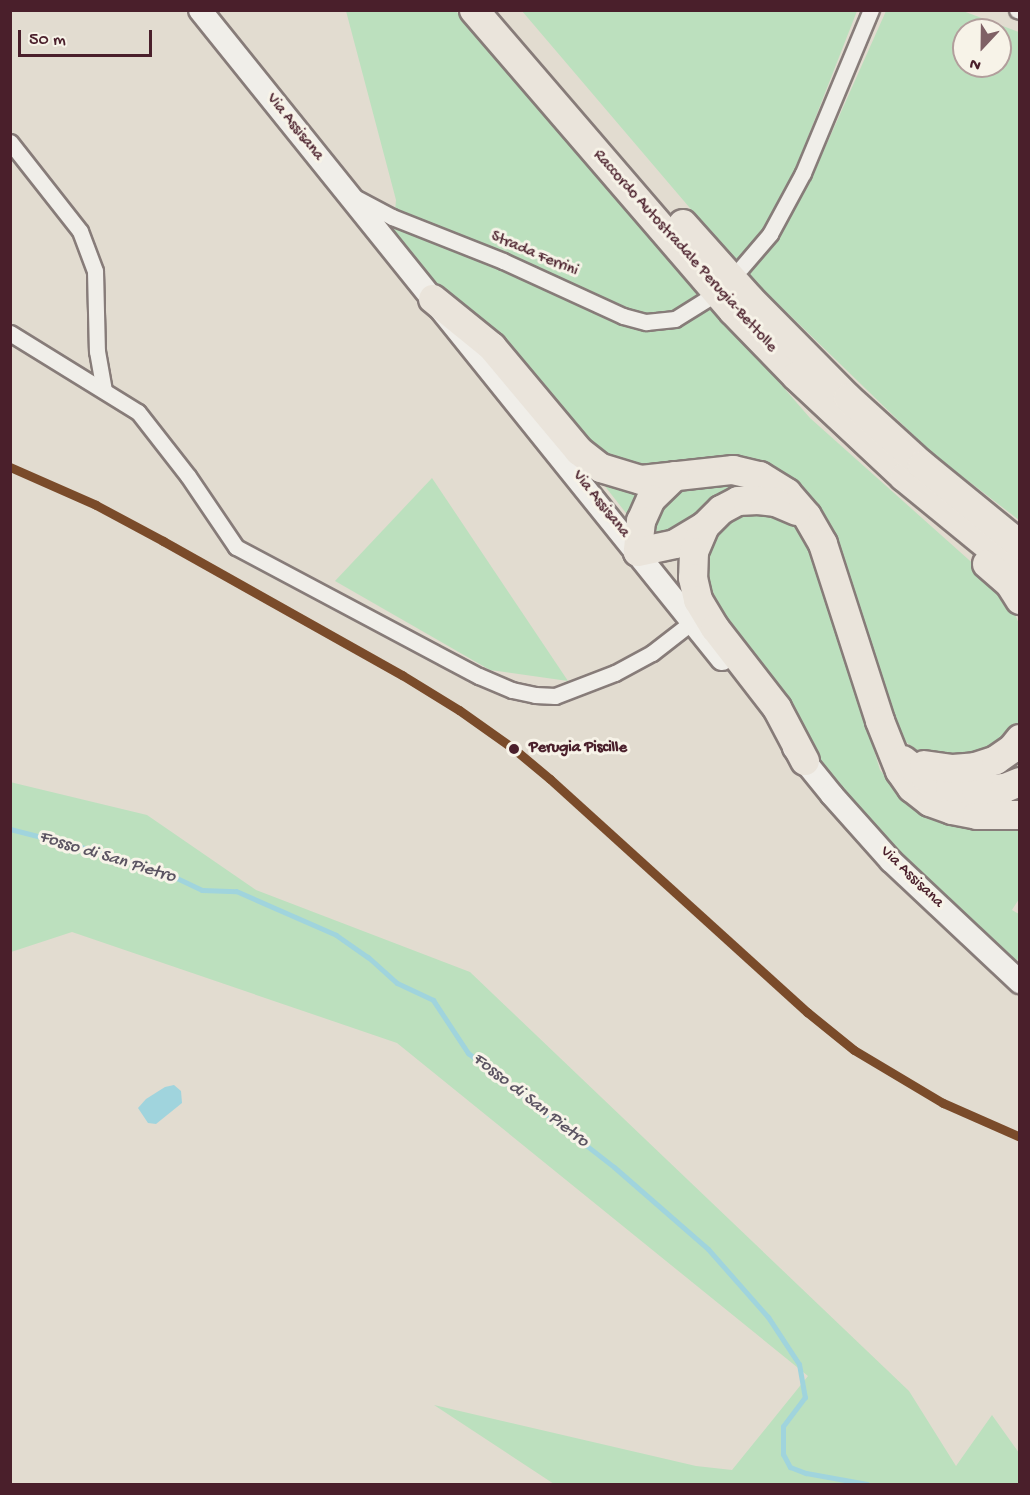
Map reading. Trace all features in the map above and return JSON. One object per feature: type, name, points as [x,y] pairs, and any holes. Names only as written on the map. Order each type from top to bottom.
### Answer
[{"type":"highway","name":"Raccordo Autostradale Perugia-Bettolle","points":[[474,10],[503,26],[733,311],[796,376],[904,477],[1020,572]]},
{"type":"highway","points":[[503,26],[758,307],[848,398],[922,465],[1020,545]]},
{"type":"highway","points":[[433,298],[492,347],[579,451],[601,468],[641,480],[732,470],[760,476],[787,493],[807,516],[823,544],[896,750],[900,771],[912,788],[930,802],[952,810],[977,814],[1020,815]]},
{"type":"highway","points":[[796,376],[836,430],[1010,584],[1020,600]]},
{"type":"highway","points":[[675,476],[651,499],[641,521],[638,552],[675,544],[705,526],[721,510],[738,501],[776,502],[807,516]]},
{"type":"highway","points":[[705,526],[694,552],[693,578],[698,600],[715,628],[777,708],[805,761]]},
{"type":"highway","points":[[896,750],[931,767],[975,766],[996,760],[1012,749],[1020,739]]},
{"type":"highway","points":[[896,750],[926,777],[950,787],[1005,788],[1020,782]]},
{"type":"main road","name":"Via Assisana","points":[[200,10],[805,761],[891,861],[1020,982]]},
{"type":"street","points":[[741,268],[770,234],[803,173],[871,10]]},
{"type":"street","points":[[10,142],[80,231],[95,271],[96,351],[104,389]]},
{"type":"street","name":"Strada Ferrini","points":[[346,193],[392,217],[503,261],[623,316],[646,322],[675,319],[708,298]]},
{"type":"street","points":[[10,333],[138,411],[188,476],[236,547],[446,659],[512,690],[535,695],[555,696],[565,693],[615,673],[652,653],[692,622]]},
{"type":"green space","points":[[346,11],[456,11],[810,418],[1006,593],[1019,624],[1020,729],[989,756],[924,755],[903,740],[796,490],[621,470],[591,451],[440,295],[393,234],[396,200]]},
{"type":"green space","points":[[522,11],[857,11],[804,147],[824,150],[886,11],[963,11],[982,18],[952,18],[952,78],[1012,78],[1012,29],[1019,32],[1019,520],[933,454],[741,268]]},
{"type":"green space","points":[[432,478],[568,681],[490,670],[335,581]]},
{"type":"green space","points":[[608,479],[645,486],[633,522],[604,485]]},
{"type":"green space","points":[[752,481],[693,525],[652,536],[649,521],[669,490]]},
{"type":"green space","points":[[740,513],[769,513],[793,521],[813,546],[880,770],[902,797],[937,820],[981,829],[1019,831],[1019,899],[1012,910],[1019,914],[1017,961],[950,903],[877,831],[814,752],[701,582],[703,552],[718,525]]},
{"type":"green space","points":[[10,782],[147,815],[256,890],[470,972],[909,1391],[956,1466],[992,1415],[1019,1453],[1019,1484],[554,1484],[434,1405],[696,1466],[732,1470],[808,1376],[397,1043],[72,932],[11,952]]},
{"type":"water","points":[[174,1085],[181,1091],[182,1103],[156,1124],[148,1123],[138,1108],[146,1099],[165,1087]]},
{"type":"waterway","name":"Fosso di San Pietro","points":[[10,829],[96,851],[164,872],[202,890],[236,891],[336,935],[368,957],[397,983],[433,1000],[468,1053],[614,1167],[708,1249],[768,1317],[799,1364],[805,1397],[783,1426],[783,1454],[790,1467],[806,1473],[867,1484]]},
{"type":"transit line","points":[[10,467],[96,505],[163,541],[402,675],[459,710],[514,749],[550,779],[807,1012],[854,1050],[943,1103],[1020,1137]]},
{"type":"place","name":"Perugia Piscille","points":[[514,749]]}]
